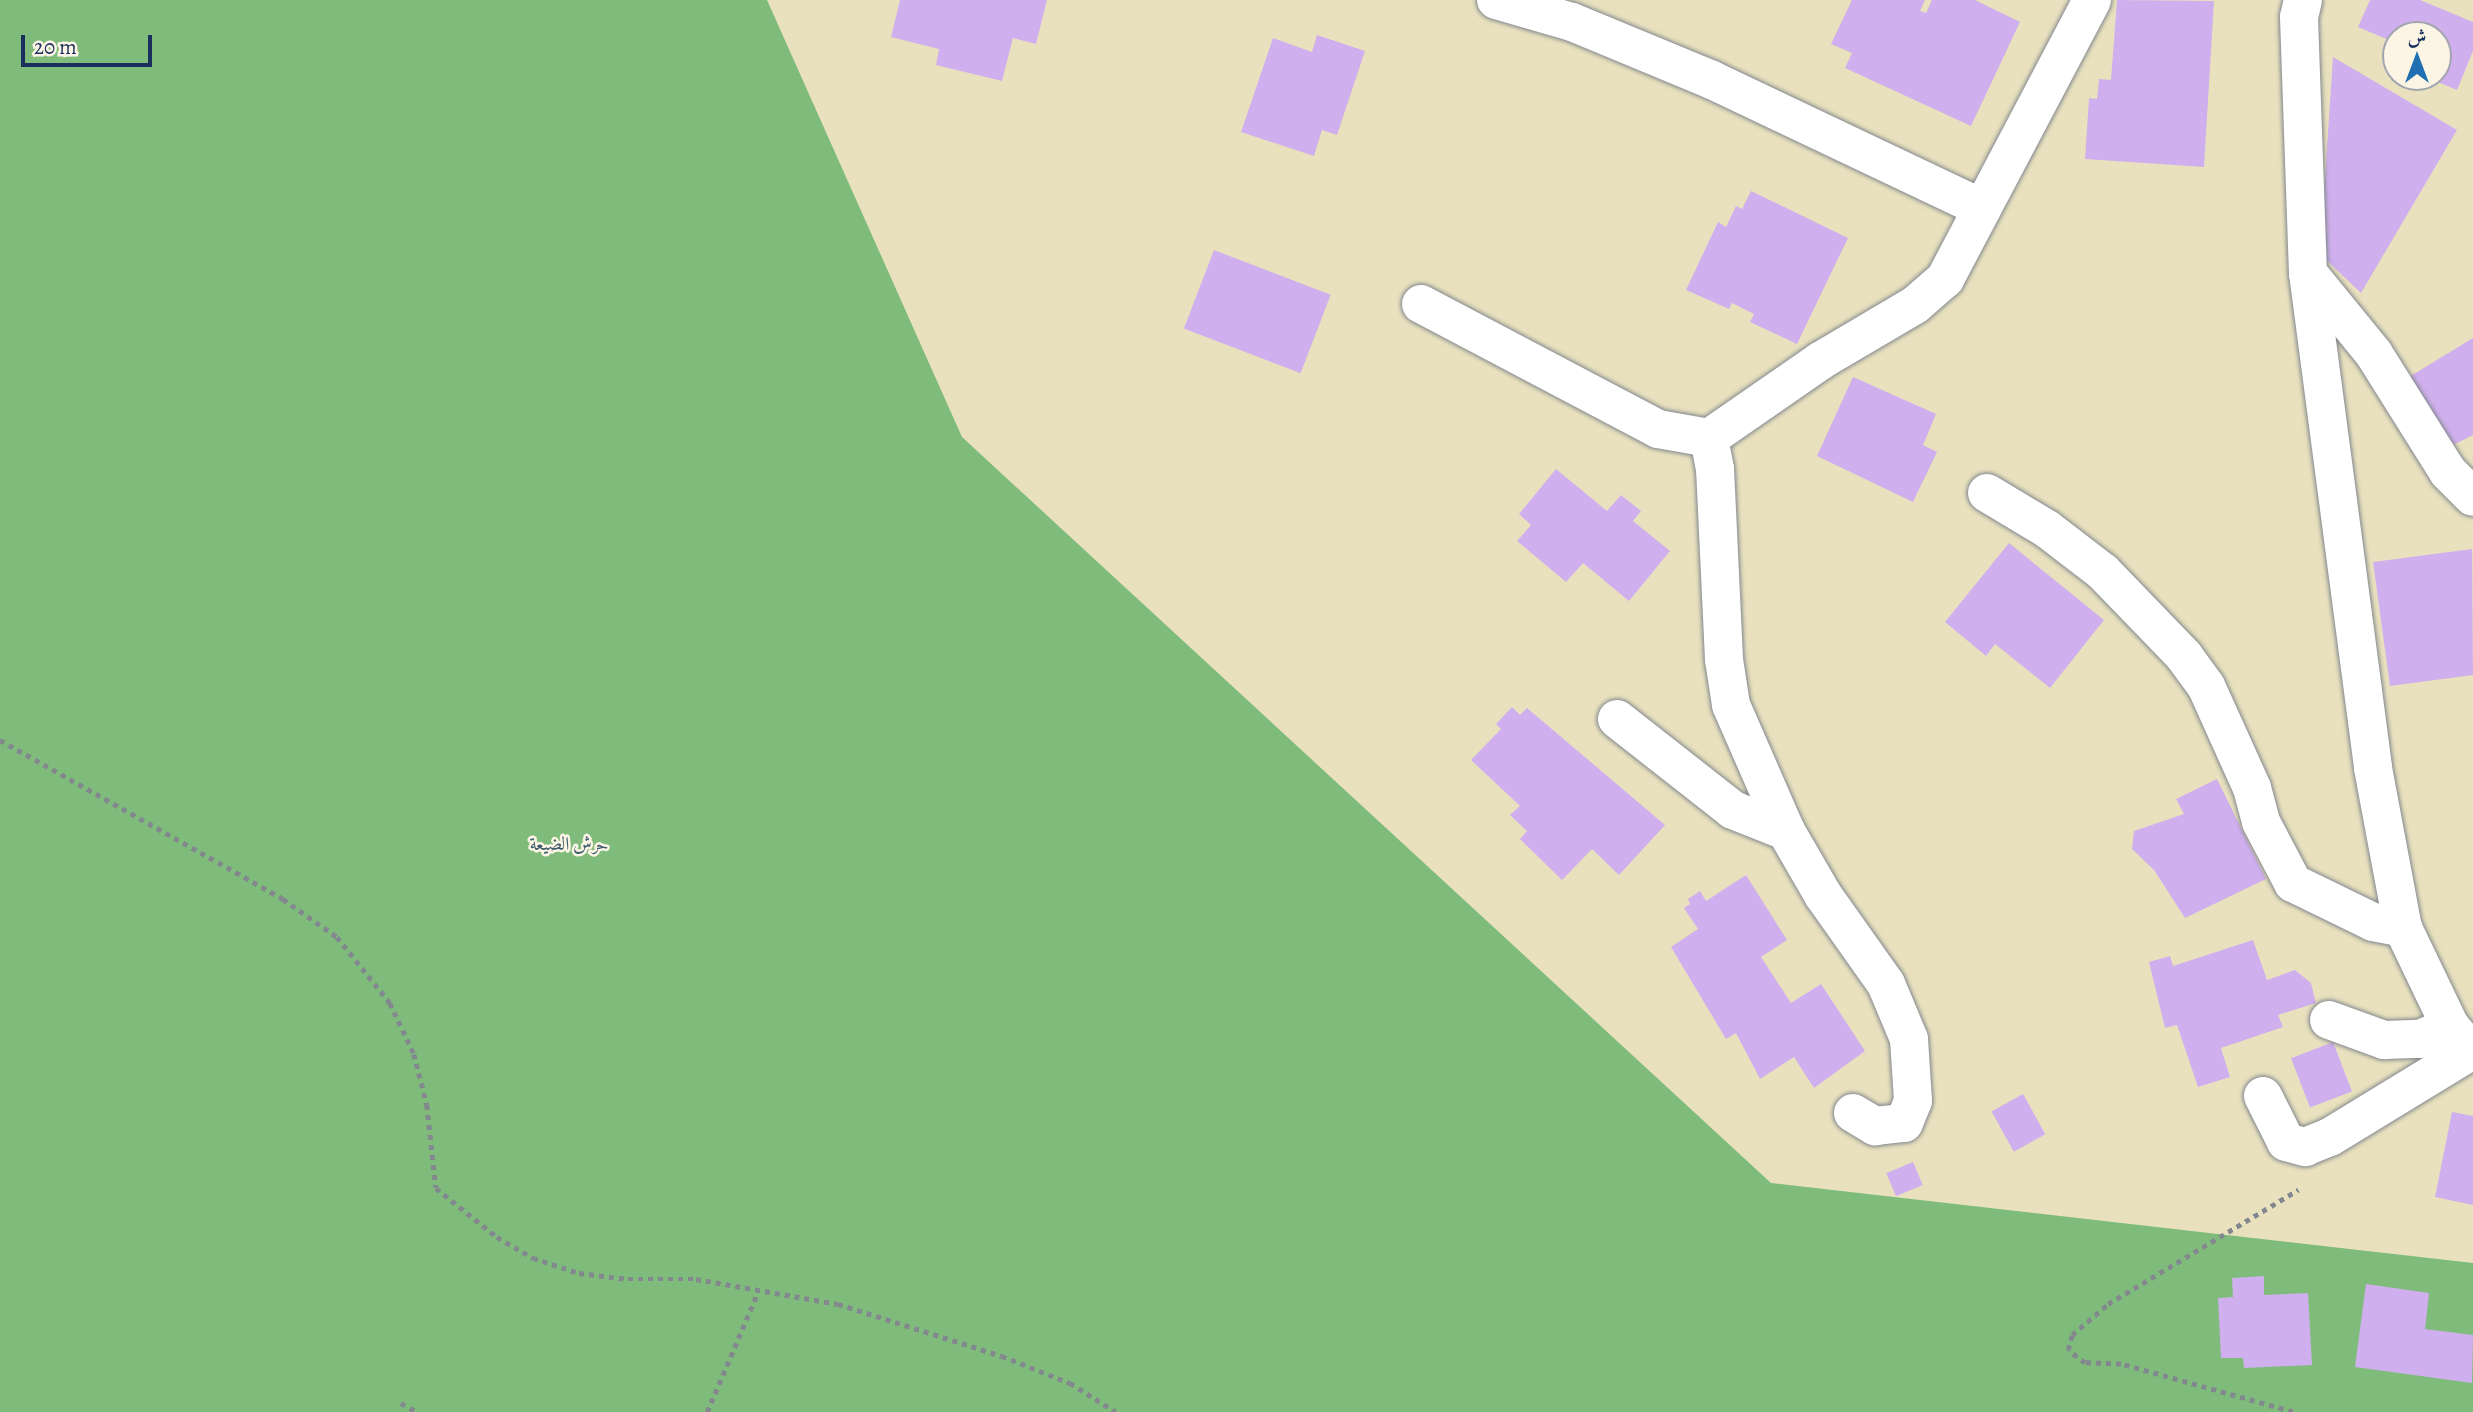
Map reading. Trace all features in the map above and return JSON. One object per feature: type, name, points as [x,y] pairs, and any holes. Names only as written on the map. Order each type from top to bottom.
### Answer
[{"type":"street","points":[[1496,0],[1572,22],[1712,80],[1982,208]]},
{"type":"street","points":[[1421,304],[1658,429],[1709,438],[1925,296],[1945,279],[2092,0]]},
{"type":"street","points":[[2303,0],[2299,17],[2308,273],[2372,768],[2403,928],[2465,1043]]},
{"type":"street","points":[[2308,273],[2374,354],[2448,472],[2473,497]]},
{"type":"street","points":[[1709,438],[1715,469],[1724,659],[1731,705],[1786,831],[1823,895],[1886,984],[1909,1039],[1913,1101],[1904,1124],[1875,1126],[1853,1113]]},
{"type":"street","points":[[1987,493],[2047,529],[2103,572],[2184,656],[2206,686],[2252,788],[2261,822],[2293,883],[2373,922],[2403,928]]},
{"type":"street","points":[[1617,719],[1733,810],[1786,831]]},
{"type":"street","points":[[2329,1020],[2384,1040],[2420,1038],[2465,1043]]},
{"type":"street","points":[[2263,1096],[2286,1142],[2305,1147],[2330,1137],[2465,1043]]},
{"type":"path","points":[[0,740],[283,899],[337,937],[390,1003],[414,1054],[427,1105],[436,1188],[497,1237],[533,1258],[579,1273],[628,1279],[696,1279],[838,1304],[1002,1356],[1070,1383],[1116,1412]]},
{"type":"path","points":[[2293,1412],[2121,1364],[2085,1363],[2068,1350],[2072,1335],[2108,1304],[2307,1185]]},
{"type":"path","points":[[707,1412],[758,1292]]},
{"type":"path","points":[[401,1403],[417,1412]]},
{"type":"green space","name":"حرش الضيعة","points":[[0,0],[767,0],[962,437],[1771,1183],[2473,1263],[2473,1412],[0,1412]]},
{"type":"building","points":[[900,0],[1047,0],[1036,44],[1013,38],[1002,81],[936,65],[939,49],[891,37]]},
{"type":"building","points":[[1852,0],[1925,0],[1920,11],[1926,13],[1932,0],[1975,0],[2020,22],[1971,126],[1845,68],[1852,53],[1831,44]]},
{"type":"building","points":[[2117,0],[2214,1],[2204,167],[2085,159],[2089,98],[2097,99],[2099,79],[2111,80]]},
{"type":"building","points":[[2370,0],[2420,0],[2473,22],[2473,51],[2457,90],[2452,88],[2452,21],[2382,21],[2382,37],[2358,27]]},
{"type":"building","points":[[1317,35],[1365,51],[1337,135],[1322,130],[1314,156],[1241,132],[1273,38],[1312,52]]},
{"type":"building","points":[[2333,57],[2382,86],[2382,91],[2391,91],[2457,130],[2361,293],[2320,254]]},
{"type":"building","points":[[1751,191],[1848,238],[1797,344],[1750,322],[1754,314],[1732,303],[1729,309],[1686,290],[1718,222],[1726,227],[1736,206],[1742,209]]},
{"type":"building","points":[[1214,250],[1331,295],[1301,373],[1184,328]]},
{"type":"building","points":[[2473,338],[2473,435],[2445,449],[2409,377]]},
{"type":"building","points":[[1853,377],[1936,414],[1923,445],[1937,452],[1913,502],[1817,456]]},
{"type":"building","points":[[1556,469],[1607,511],[1621,495],[1641,511],[1633,521],[1670,551],[1629,601],[1583,563],[1566,582],[1517,541],[1531,525],[1519,514]]},
{"type":"building","points":[[2009,543],[2104,620],[2050,688],[1995,644],[1986,656],[1945,622]]},
{"type":"building","points":[[2472,549],[2473,675],[2390,686],[2373,562]]},
{"type":"building","points":[[1512,707],[1520,715],[1527,708],[1665,825],[1619,875],[1592,849],[1562,880],[1520,839],[1527,831],[1510,815],[1520,806],[1471,760],[1501,729],[1496,724]]},
{"type":"building","points":[[2217,779],[2266,879],[2185,918],[2154,870],[2132,849],[2134,831],[2184,814],[2176,799]]},
{"type":"building","points":[[1746,875],[1787,940],[1761,957],[1791,1003],[1821,984],[1865,1051],[1814,1088],[1794,1057],[1760,1079],[1736,1033],[1726,1039],[1671,947],[1698,929],[1684,908],[1690,904],[1688,899],[1700,891],[1706,901]]},
{"type":"building","points":[[2253,940],[2267,980],[2295,970],[2311,983],[2316,1003],[2278,1015],[2283,1027],[2221,1048],[2230,1077],[2198,1087],[2177,1025],[2165,1028],[2149,962],[2170,956],[2173,966]]},
{"type":"building","points":[[2333,1042],[2352,1091],[2310,1108],[2291,1058]]},
{"type":"building","points":[[2023,1094],[2045,1134],[2014,1152],[1992,1111]]},
{"type":"building","points":[[2452,1112],[2473,1116],[2473,1205],[2435,1197]]},
{"type":"building","points":[[1913,1162],[1923,1185],[1896,1196],[1886,1173]]},
{"type":"building","points":[[2264,1276],[2264,1295],[2308,1293],[2312,1365],[2244,1368],[2243,1358],[2221,1358],[2218,1298],[2233,1297],[2232,1278]]},
{"type":"building","points":[[2366,1284],[2429,1293],[2425,1329],[2473,1335],[2472,1383],[2355,1367]]}]
